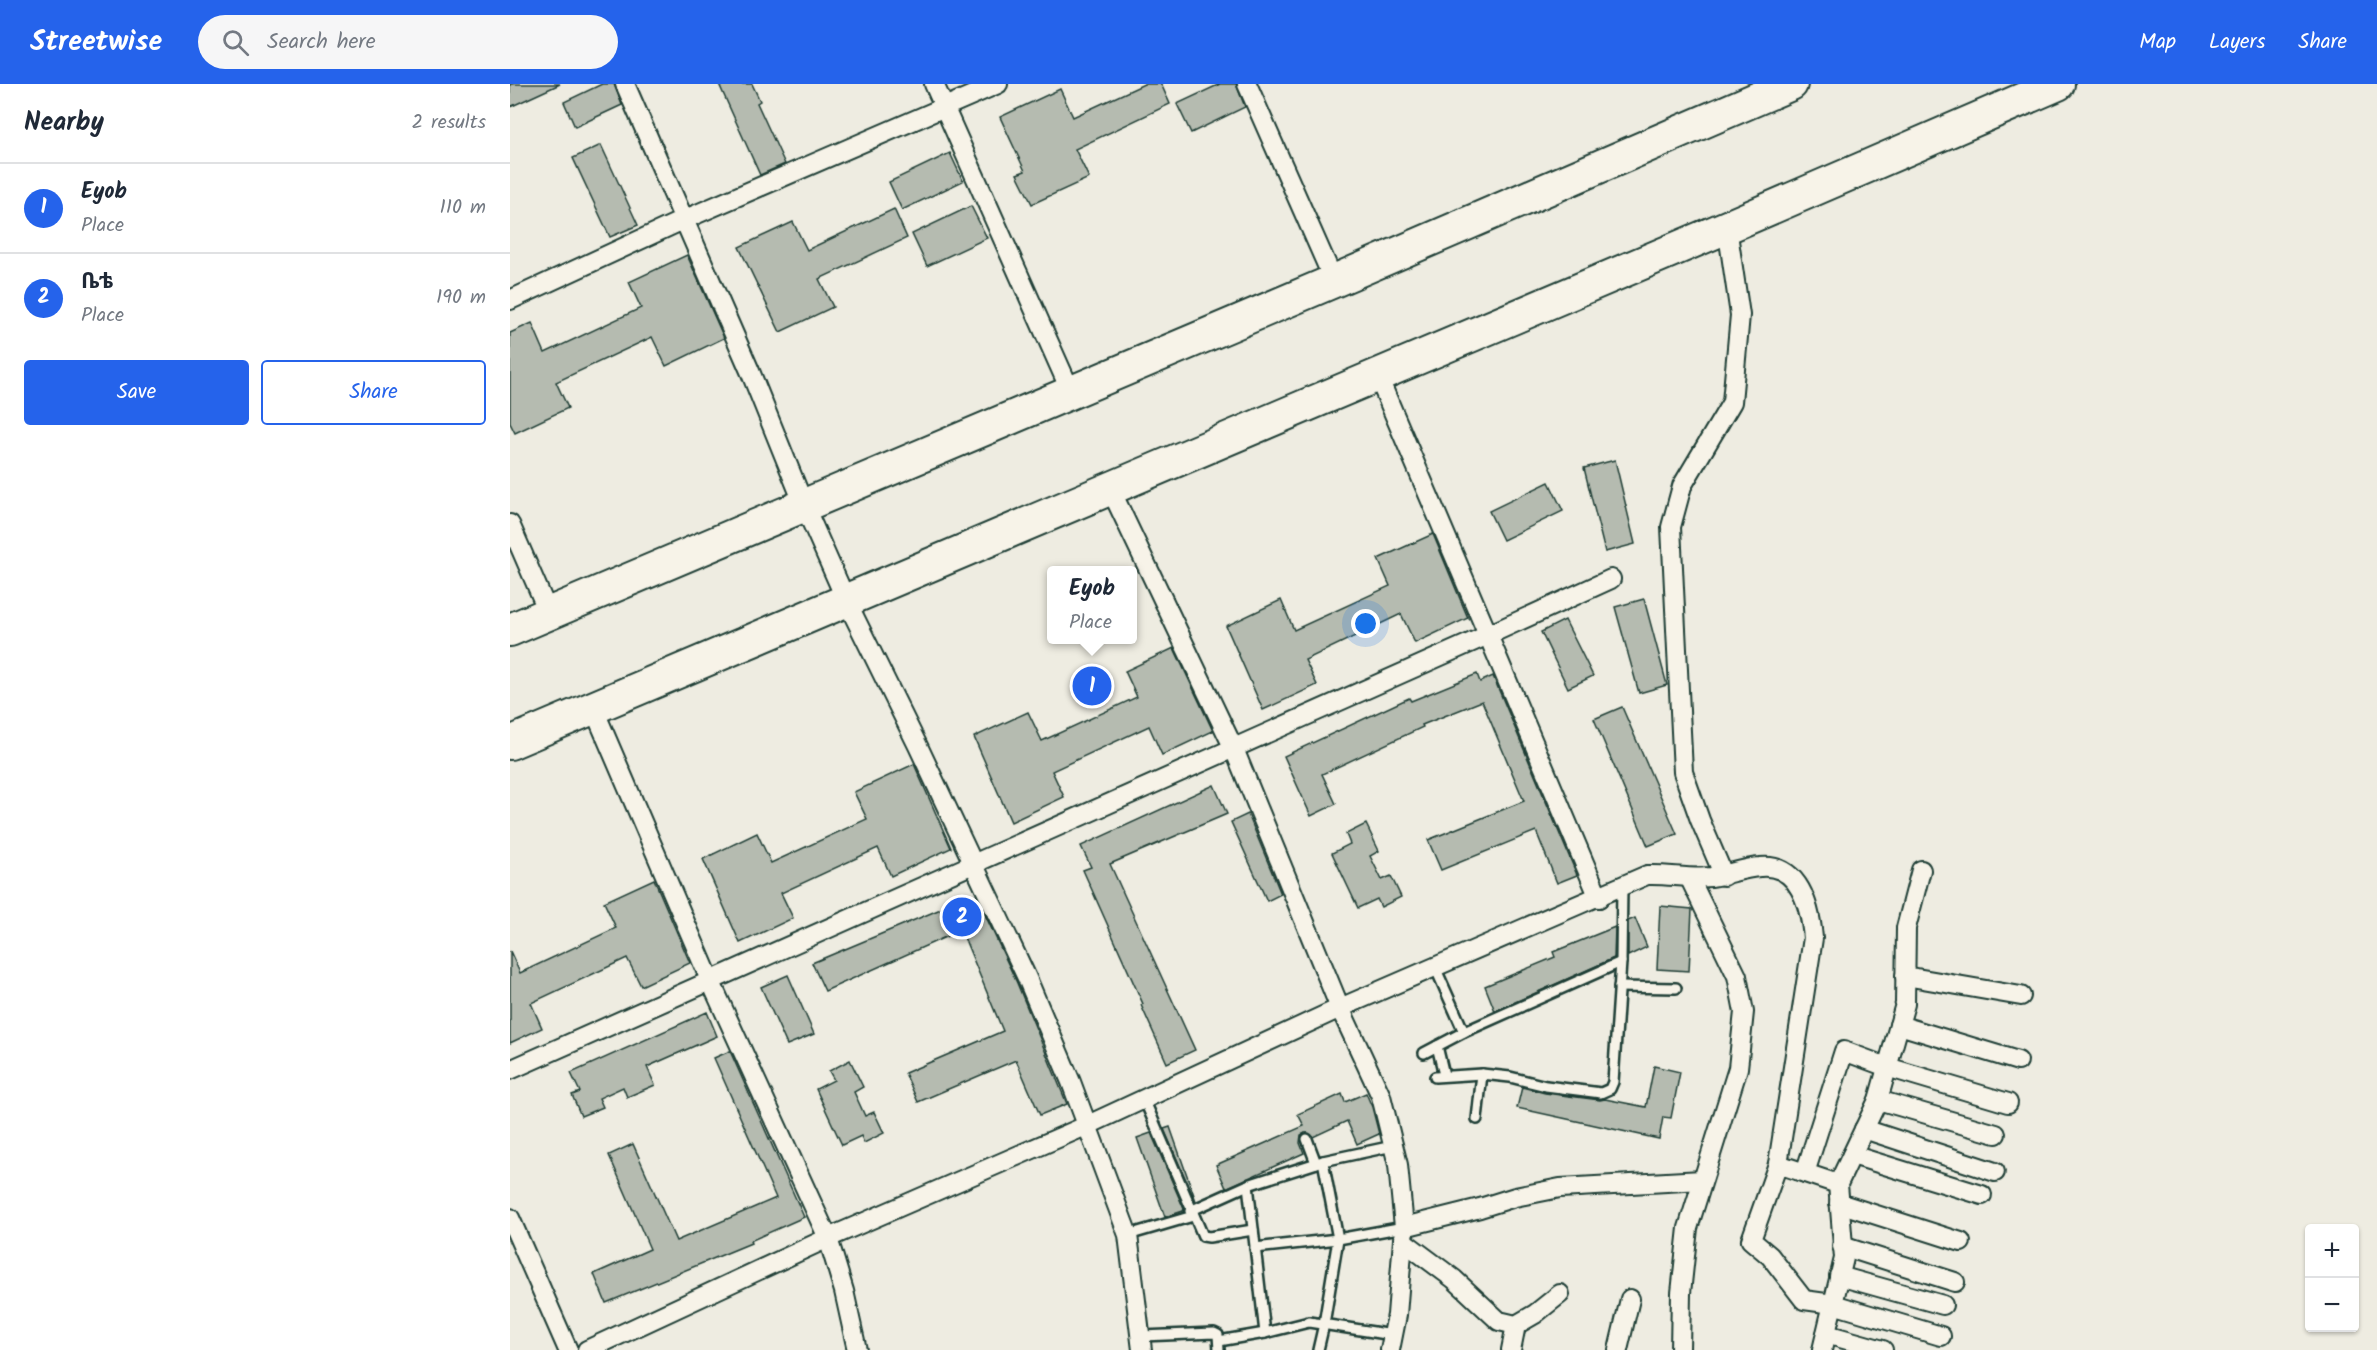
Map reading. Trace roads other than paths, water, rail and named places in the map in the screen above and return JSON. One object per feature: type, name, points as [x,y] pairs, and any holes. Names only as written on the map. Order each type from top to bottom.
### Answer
[{"type":"highway","points":[[510,630],[1334,281],[1791,84]]},
{"type":"highway","points":[[510,743],[1727,227],[2058,84]]},
{"type":"street","points":[[625,84],[750,371],[804,505],[846,600],[1027,978],[1088,1125],[1128,1235],[1142,1343]]},
{"type":"street","points":[[933,84],[1008,256],[1071,392]]},
{"type":"street","points":[[510,300],[683,220],[998,84]]},
{"type":"street","points":[[1247,84],[1334,281]]},
{"type":"street","points":[[1724,876],[1683,772],[1671,527],[1682,486],[1732,402],[1740,315],[1727,227]]},
{"type":"street","points":[[1377,374],[1599,898]]},
{"type":"street","points":[[1110,488],[1234,749],[1340,1008],[1381,1096],[1398,1165],[1404,1234],[1397,1315],[1392,1343]]},
{"type":"street","points":[[510,524],[549,614]]},
{"type":"street","points":[[510,1070],[1611,579]]},
{"type":"street","points":[[593,707],[710,980],[828,1238],[844,1291],[856,1350]]},
{"type":"street","points":[[587,1350],[828,1238],[1088,1125],[1340,1008],[1599,898],[1647,875],[1659,874],[1689,879],[1724,876],[1761,866],[1778,867],[1792,876],[1797,883],[1812,923],[1813,938],[1778,1164],[1751,1240],[1770,1256],[1804,1300],[1833,1304],[1941,1336]]},
{"type":"street","points":[[1883,1350],[1824,1342],[1844,1258],[1838,1184],[1878,1100],[1905,1004],[1906,928],[1921,870]]},
{"type":"street","points":[[1680,1350],[1681,1293],[1688,1228],[1738,1068],[1744,1012],[1737,976],[1689,879]]},
{"type":"street","points":[[1905,976],[2021,996]]},
{"type":"street","points":[[1899,1025],[2018,1061]]},
{"type":"street","points":[[1805,1173],[1844,1051],[1887,1067],[2008,1103]]},
{"type":"street","points":[[1878,1100],[1996,1134]]},
{"type":"street","points":[[1864,1129],[1995,1172]]},
{"type":"street","points":[[1852,1155],[1982,1195]]},
{"type":"street","points":[[1778,1164],[1838,1184]]},
{"type":"street","points":[[1404,1234],[1560,1188],[1702,1180]]},
{"type":"street","points":[[1839,1203],[1961,1242]]},
{"type":"street","points":[[510,1218],[568,1350]]},
{"type":"street","points":[[1404,1234],[1499,1321],[1516,1325],[1535,1314],[1560,1294]]},
{"type":"street","points":[[1842,1246],[1955,1282]]},
{"type":"street","points":[[1839,1276],[1943,1305]]},
{"type":"street","points":[[1618,1350],[1630,1299]]},
{"type":"street","points":[[1510,1350],[1516,1325]]},
{"type":"lane","points":[[1437,1046],[1440,1076],[1482,1074],[1601,1093],[1610,1089],[1613,1082],[1621,962],[1622,887]]},
{"type":"lane","points":[[1424,1053],[1464,1032],[1621,962]]},
{"type":"lane","points":[[1435,967],[1464,1032]]},
{"type":"lane","points":[[1619,987],[1676,988]]},
{"type":"lane","points":[[1477,1119],[1482,1074]]},
{"type":"lane","points":[[1144,1099],[1203,1236],[1253,1230]]},
{"type":"lane","points":[[1307,1139],[1319,1162],[1338,1239],[1318,1350]]},
{"type":"lane","points":[[1128,1235],[1192,1214],[1248,1185],[1319,1162],[1394,1146]]},
{"type":"lane","points":[[1248,1185],[1265,1333]]},
{"type":"lane","points":[[1255,1248],[1404,1234]]},
{"type":"lane","points":[[1142,1343],[1207,1332],[1218,1335],[1219,1346],[1309,1322],[1392,1343]]},
{"type":"place","name":"Eyob","points":[[1092,686]]},
{"type":"place","name":"ቤቴ","points":[[962,917]]}]
